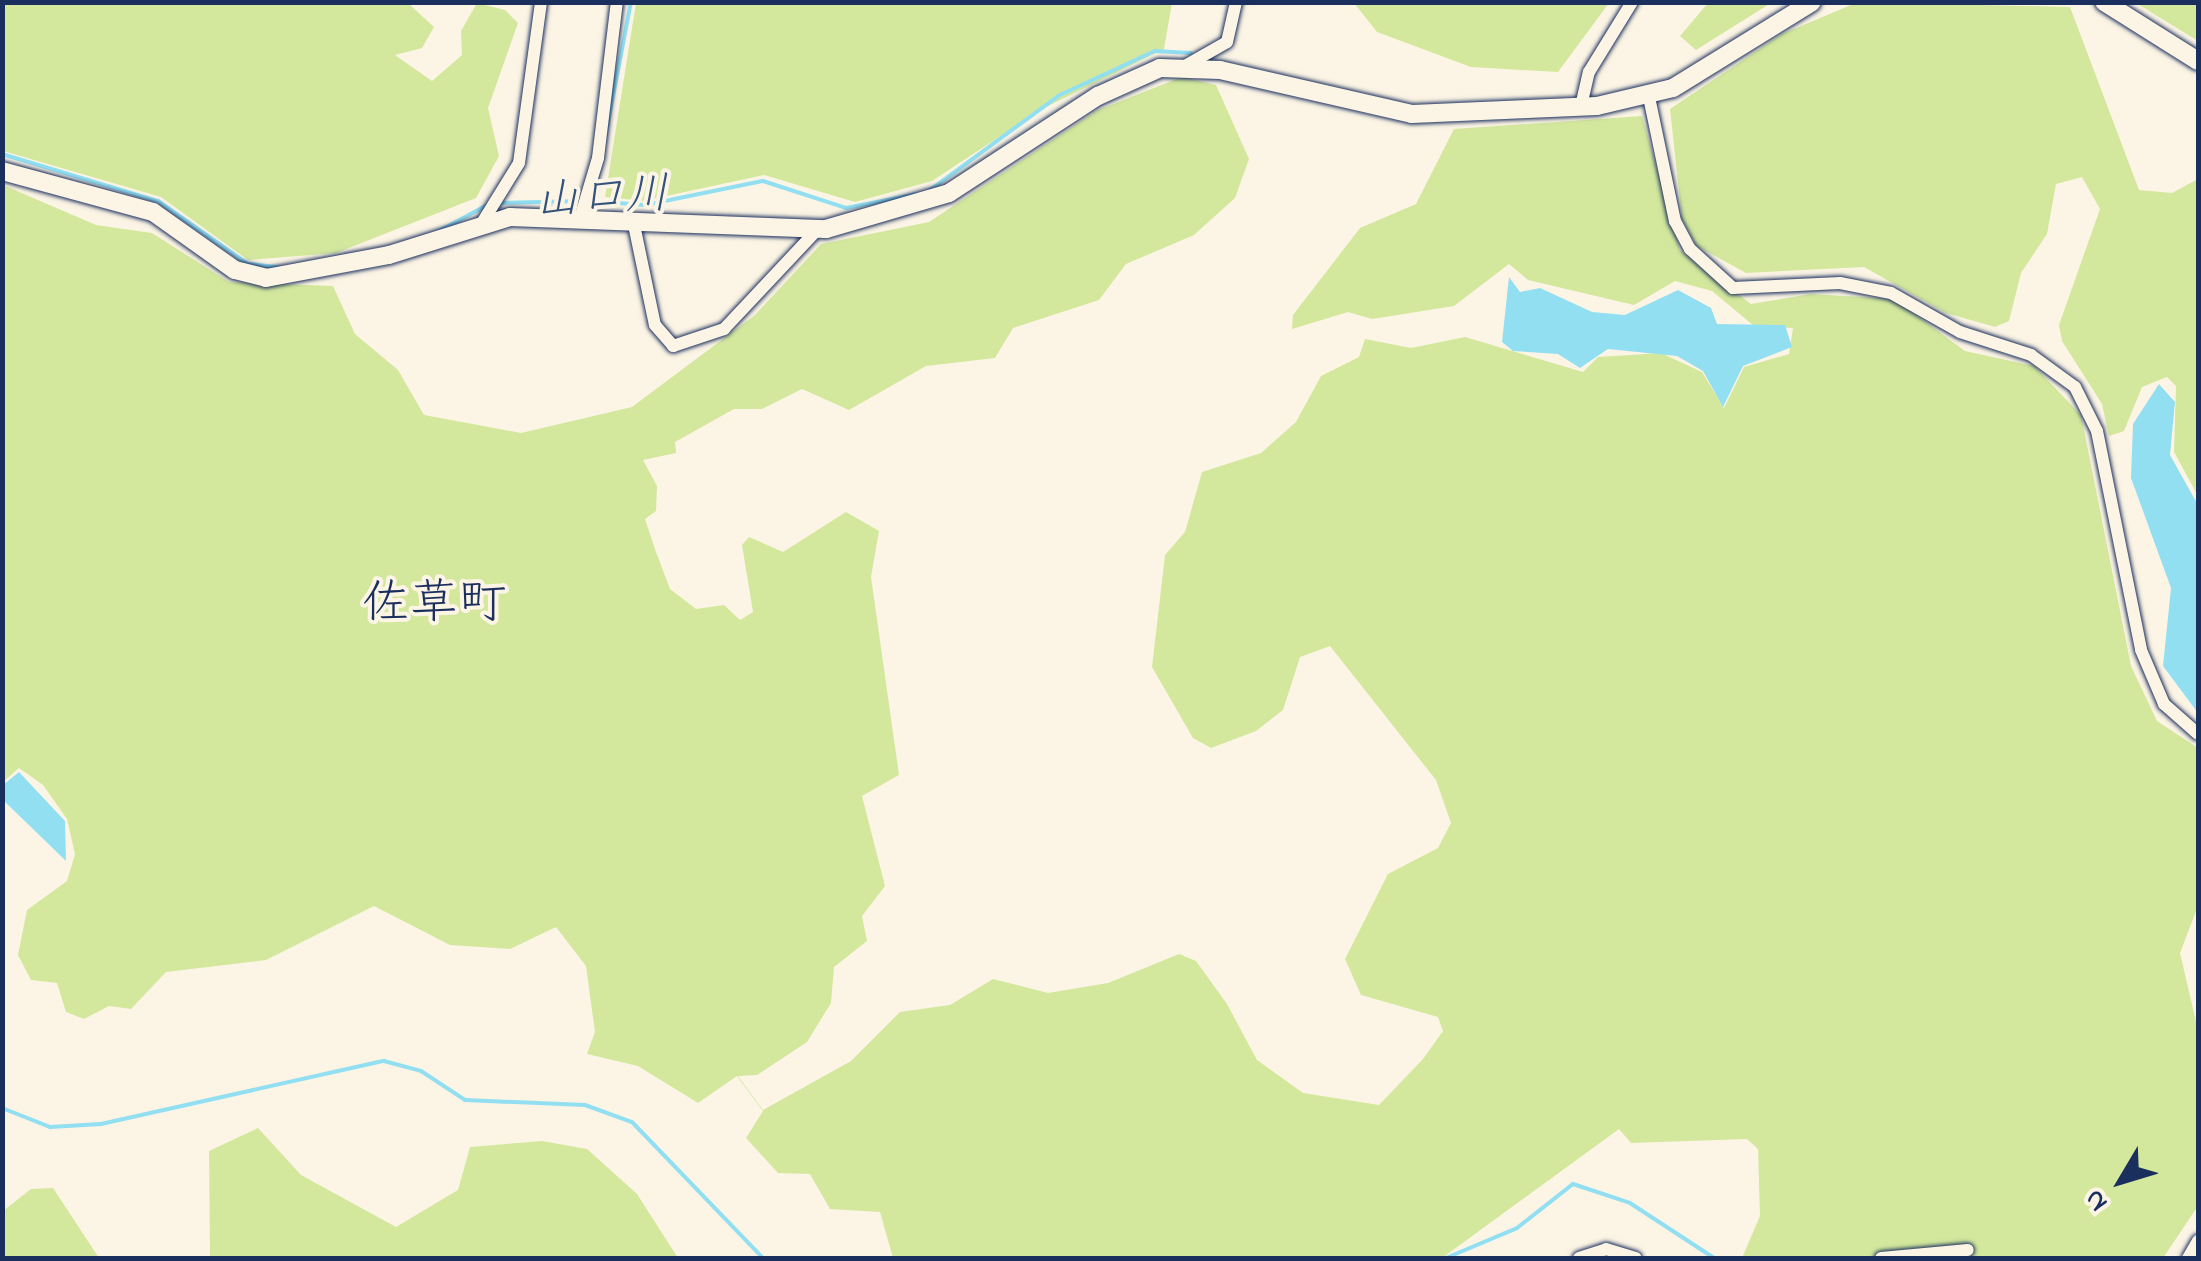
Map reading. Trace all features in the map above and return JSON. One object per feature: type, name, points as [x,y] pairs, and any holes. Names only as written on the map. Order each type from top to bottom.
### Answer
[{"type":"main road","points":[[2,172],[153,212],[235,270],[266,278],[389,256],[487,210],[582,206],[633,220],[817,230],[922,206],[1119,85],[1186,66],[1412,114],[1581,106],[1649,96],[1812,2]]},
{"type":"main road","points":[[2104,2],[2198,62]]},
{"type":"street","points":[[487,210],[519,164],[540,2]]},
{"type":"street","points":[[582,206],[598,158],[617,2]]},
{"type":"street","points":[[1186,66],[1227,42],[1236,2]]},
{"type":"street","points":[[1581,106],[1589,72],[1632,2]]},
{"type":"street","points":[[1649,96],[1675,222],[1733,288],[1840,283],[1891,292],[1960,332],[2031,355],[2075,387],[2097,431],[2141,650],[2164,704],[2198,734]]},
{"type":"street","points":[[633,220],[655,325],[673,346],[724,329],[817,230]]},
{"type":"street","points":[[2188,1258],[2198,1241]]},
{"type":"street","points":[[1580,1258],[1606,1249],[1636,1258]]},
{"type":"street","points":[[1881,1258],[1968,1250]]},
{"type":"green space","points":[[636,2],[1172,3],[1164,49],[1040,110],[932,181],[855,202],[764,175],[643,201],[605,197]]},
{"type":"green space","points":[[1708,2],[1771,3],[1696,50],[1680,36]]},
{"type":"green space","points":[[1858,2],[2070,7],[2139,190],[2172,193],[2198,179],[2198,496],[2174,452],[2176,386],[2167,377],[2142,387],[2124,431],[2109,436],[2102,404],[2062,341],[2059,325],[2100,209],[2082,177],[2056,184],[2047,234],[2021,273],[2009,321],[1995,327],[1946,313],[1864,267],[1746,273],[1697,246],[1682,219],[1670,109],[1782,34]]},
{"type":"green space","points":[[2,3],[408,3],[434,27],[422,48],[395,55],[432,81],[462,55],[461,31],[477,3],[505,10],[518,23],[488,108],[499,156],[476,198],[336,253],[248,260],[161,197],[3,151]]},
{"type":"green space","points":[[1354,3],[1609,3],[1558,72],[1471,67],[1377,32]]},
{"type":"green space","points":[[2136,3],[2198,3],[2198,41]]},
{"type":"green space","points":[[1182,77],[1216,85],[1249,159],[1235,198],[1194,235],[1126,264],[1099,300],[1013,328],[995,358],[926,366],[849,410],[802,389],[762,409],[734,409],[675,442],[676,453],[643,460],[657,486],[656,511],[645,519],[656,552],[670,589],[696,609],[724,605],[740,620],[753,612],[742,545],[749,537],[783,552],[846,512],[879,531],[871,577],[899,775],[862,796],[885,886],[862,916],[867,941],[834,967],[831,1003],[807,1042],[757,1075],[738,1076],[763,1110],[851,1061],[900,1012],[950,1005],[993,979],[1048,993],[1108,983],[1179,954],[1196,961],[1227,1004],[1257,1060],[1303,1093],[1379,1105],[1423,1059],[1443,1031],[1438,1017],[1361,995],[1345,959],[1388,874],[1438,848],[1451,823],[1436,780],[1330,646],[1300,657],[1283,710],[1256,731],[1211,748],[1193,738],[1152,667],[1165,555],[1185,532],[1202,472],[1261,453],[1296,422],[1321,376],[1359,357],[1365,339],[1411,348],[1465,337],[1583,372],[1598,357],[1661,353],[1702,372],[1724,408],[1744,367],[1789,354],[1793,328],[1754,326],[1712,291],[1675,281],[1634,305],[1528,280],[1509,264],[1454,306],[1372,319],[1348,312],[1292,329],[1293,315],[1360,228],[1416,204],[1454,129],[1642,116],[1680,250],[1751,304],[1811,294],[1894,299],[1965,351],[2034,366],[2081,415],[2131,666],[2157,721],[2198,748],[2198,906],[2180,953],[2198,1030],[2198,1206],[2163,1258],[1742,1258],[1760,1216],[1758,1149],[1747,1139],[1631,1143],[1619,1129],[1442,1258],[893,1258],[880,1212],[830,1209],[810,1174],[778,1173],[746,1138],[763,1111],[737,1076],[698,1103],[638,1066],[587,1054],[595,1032],[586,966],[556,927],[510,949],[450,945],[374,906],[266,960],[166,972],[131,1009],[109,1006],[84,1019],[66,1012],[57,983],[31,980],[18,955],[27,910],[67,881],[75,854],[67,819],[43,785],[19,768],[3,782],[3,185],[96,225],[152,233],[229,282],[333,286],[355,334],[398,370],[424,415],[521,433],[632,407],[755,315],[821,244],[929,222],[1098,110]]},
{"type":"green space","points":[[258,1128],[301,1175],[396,1227],[458,1190],[470,1147],[542,1141],[587,1149],[637,1194],[678,1258],[210,1258],[209,1151]]},
{"type":"green space","points":[[53,1188],[99,1258],[3,1258],[3,1211],[31,1189]]},
{"type":"water","points":[[1509,277],[1520,292],[1540,288],[1592,312],[1625,315],[1678,290],[1711,308],[1717,324],[1785,325],[1792,347],[1743,366],[1723,407],[1703,371],[1677,356],[1608,349],[1580,368],[1558,354],[1513,351],[1502,342]]},
{"type":"water","points":[[2159,384],[2175,402],[2170,455],[2198,505],[2198,713],[2163,666],[2171,588],[2131,478],[2133,424]]},
{"type":"water","points":[[19,772],[65,821],[66,861],[3,800],[3,785]]},
{"type":"waterway","points":[[593,201],[631,2]]},
{"type":"waterway","name":"山口川","points":[[930,190],[1060,95],[1155,51],[1191,53]]},
{"type":"waterway","name":"山口川","points":[[2,154],[158,201],[248,264],[279,267]]},
{"type":"waterway","name":"山口川","points":[[590,201],[645,205],[763,181],[846,208],[916,194]]},
{"type":"waterway","name":"山口川","points":[[500,203],[581,201]]},
{"type":"waterway","name":"山口川","points":[[439,231],[491,203]]},
{"type":"waterway","points":[[2,1108],[50,1127],[101,1124],[384,1061],[421,1071],[465,1100],[585,1105],[632,1122],[763,1258]]},
{"type":"waterway","points":[[1446,1258],[1517,1228],[1573,1184],[1630,1203],[1714,1258]]},
{"type":"district","name":"佐草町","points":[[434,606]]}]
